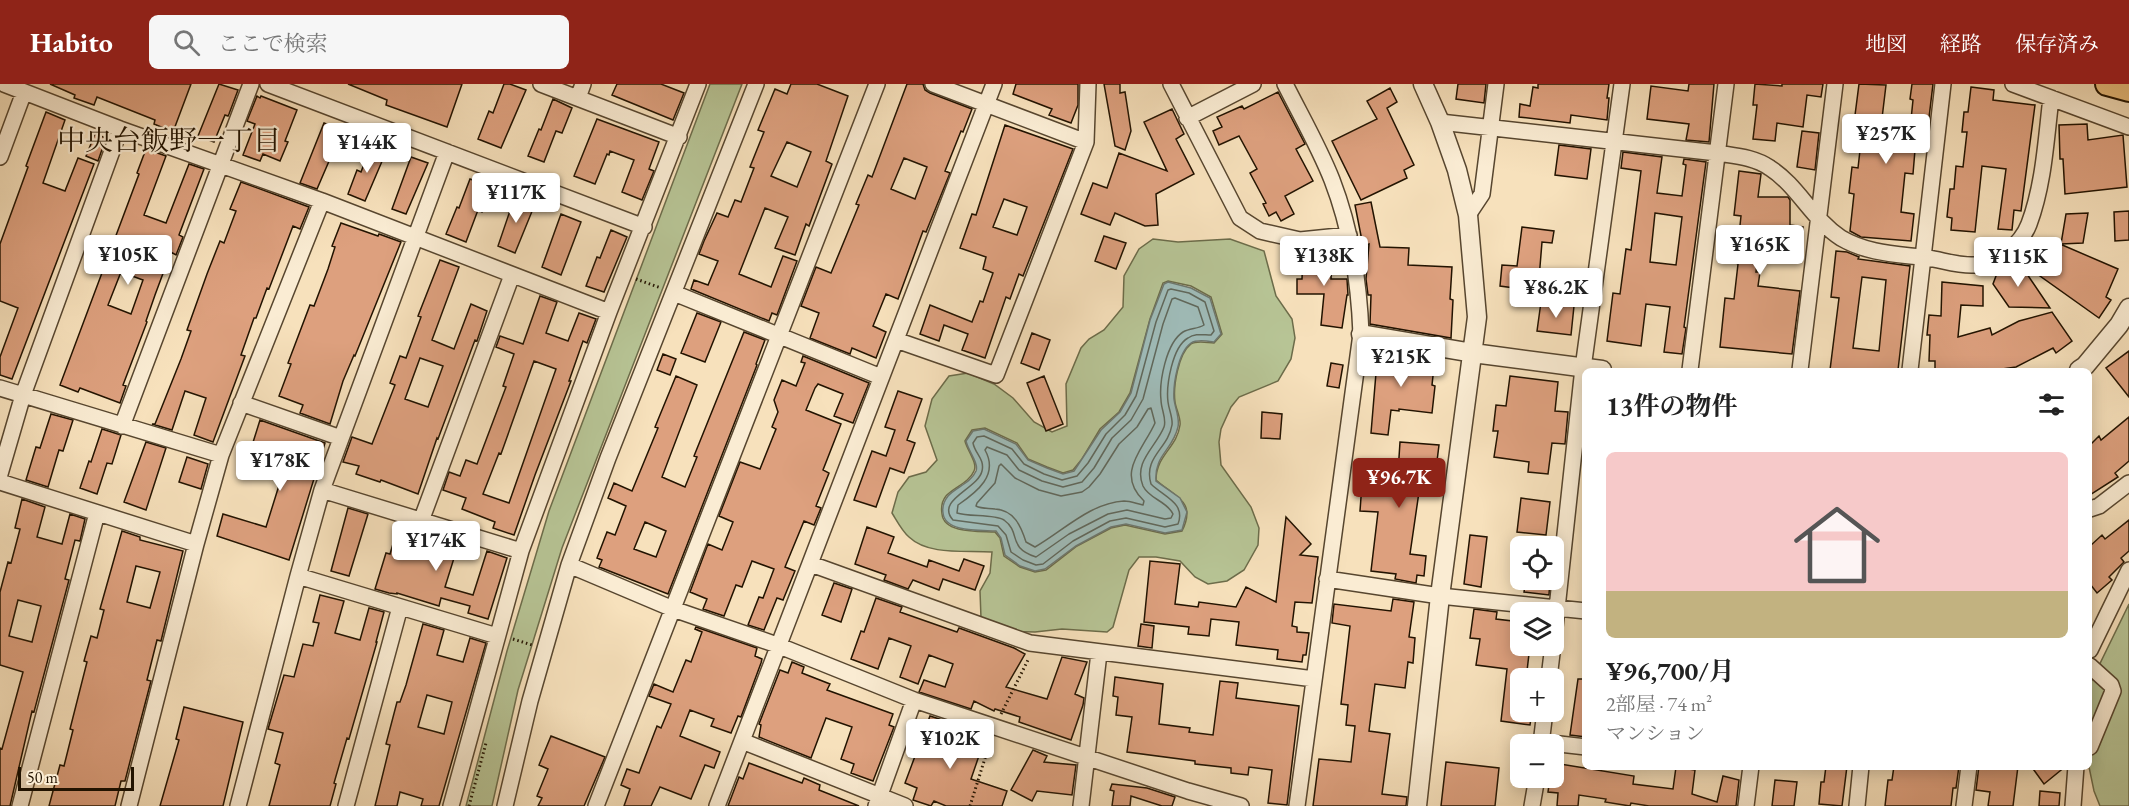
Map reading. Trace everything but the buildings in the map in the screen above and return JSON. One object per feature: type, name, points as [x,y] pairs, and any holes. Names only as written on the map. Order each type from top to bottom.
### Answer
[{"type":"main road","points":[[2107,84],[2129,90]]},
{"type":"street","points":[[4,84],[220,166],[322,201],[609,312]]},
{"type":"street","points":[[122,426],[251,84]]},
{"type":"street","points":[[268,84],[644,227]]},
{"type":"street","points":[[541,84],[581,91],[679,137]]},
{"type":"street","points":[[451,806],[521,551],[609,312],[699,84]]},
{"type":"street","points":[[505,806],[530,701],[569,565],[608,458],[756,84]]},
{"type":"street","points":[[596,806],[877,84]]},
{"type":"street","points":[[933,84],[1086,142]]},
{"type":"street","points":[[717,806],[994,84]]},
{"type":"street","points":[[896,340],[996,375],[1086,142],[1088,84]]},
{"type":"street","points":[[1171,84],[1240,218],[1260,231],[1300,240],[1349,235]]},
{"type":"street","points":[[1187,118],[1253,84]]},
{"type":"street","points":[[1285,84],[1332,180],[1349,235],[1359,295],[1361,333],[1297,806]]},
{"type":"street","points":[[1417,806],[1440,596],[1477,317],[1468,215],[1457,170],[1440,122],[1423,84]]},
{"type":"street","points":[[1468,215],[1482,194],[1496,84]]},
{"type":"street","points":[[1361,333],[1473,353],[1583,368],[1622,84]]},
{"type":"street","points":[[1690,368],[1725,84]]},
{"type":"street","points":[[1800,368],[1835,84]]},
{"type":"street","points":[[1910,368],[1943,84]]},
{"type":"street","points":[[2013,84],[2129,127]]},
{"type":"street","points":[[0,157],[24,92]]},
{"type":"street","points":[[1440,122],[1750,158],[1781,177],[1819,221],[1841,238],[1866,250],[1974,265],[1996,259],[2018,243],[2029,225],[2038,190],[2051,98]]},
{"type":"street","points":[[0,474],[23,395],[120,129]]},
{"type":"street","points":[[238,806],[297,576],[322,490],[447,152]]},
{"type":"street","points":[[129,806],[220,455],[322,201]]},
{"type":"street","points":[[421,521],[512,275]]},
{"type":"street","points":[[674,293],[881,377]]},
{"type":"street","points":[[2082,368],[2119,325],[2129,308]]},
{"type":"street","points":[[1558,602],[1582,377]]},
{"type":"street","points":[[0,388],[220,455]]},
{"type":"street","points":[[241,403],[342,438]]},
{"type":"street","points":[[0,482],[196,544]]},
{"type":"street","points":[[2092,508],[2099,506],[2129,483]]},
{"type":"street","points":[[322,490],[521,551]]},
{"type":"street","points":[[20,806],[98,513]]},
{"type":"street","points":[[811,564],[1030,643],[1314,679]]},
{"type":"street","points":[[569,565],[673,609],[777,645],[914,700],[1088,758],[1188,798],[1241,806]]},
{"type":"street","points":[[2092,646],[2129,570]]},
{"type":"street","points":[[297,576],[497,636]]},
{"type":"street","points":[[1327,579],[1440,596],[1510,603]]},
{"type":"street","points":[[346,806],[400,607]]},
{"type":"street","points":[[1564,609],[1582,611]]},
{"type":"street","points":[[1082,806],[1098,653]]},
{"type":"street","points":[[2092,668],[2111,685],[2113,691],[2092,742]]},
{"type":"street","points":[[878,801],[914,700]]},
{"type":"street","points":[[742,741],[878,801],[905,806]]},
{"type":"street","points":[[1564,745],[1582,747]]},
{"type":"street","points":[[1746,806],[1749,770]]},
{"type":"street","points":[[1857,806],[1861,770]]},
{"type":"street","points":[[1964,806],[1968,770]]},
{"type":"street","points":[[2073,806],[2076,770]]},
{"type":"street","points":[[1532,806],[1535,788]]},
{"type":"path","points":[[624,275],[674,293]]},
{"type":"path","points":[[513,639],[516,629]]},
{"type":"path","points":[[469,806],[487,739]]},
{"type":"green space","points":[[710,84],[742,84],[562,548],[518,690],[492,806],[466,806],[507,651],[549,511]]},
{"type":"green space","points":[[1153,239],[1178,242],[1230,239],[1264,251],[1276,296],[1292,319],[1295,338],[1291,359],[1278,381],[1239,397],[1231,407],[1221,429],[1219,442],[1221,465],[1251,507],[1259,528],[1258,545],[1244,570],[1227,581],[1208,584],[1195,577],[1180,561],[1139,557],[1129,570],[1113,627],[1107,632],[1062,629],[1035,632],[1003,631],[981,618],[980,591],[990,573],[992,552],[937,550],[917,543],[904,532],[892,513],[898,492],[909,477],[926,472],[937,460],[925,426],[932,399],[949,376],[968,373],[994,384],[1013,398],[1034,422],[1052,432],[1067,426],[1066,384],[1081,348],[1089,339],[1104,330],[1123,307],[1124,276],[1139,249]],"holes":[[[1168,281],[1191,286],[1211,297],[1222,334],[1214,343],[1191,344],[1186,349],[1177,371],[1175,402],[1180,425],[1175,440],[1159,464],[1156,480],[1177,496],[1185,506],[1187,513],[1182,531],[1165,534],[1125,525],[1111,528],[1077,546],[1046,570],[1035,572],[1020,567],[1004,556],[1000,538],[995,532],[964,530],[949,525],[944,520],[942,509],[945,498],[969,479],[975,468],[965,441],[972,430],[985,428],[1017,443],[1028,459],[1047,467],[1063,473],[1073,470],[1100,429],[1119,412],[1130,393],[1150,319],[1163,283]]]},
{"type":"green space","points":[[2129,604],[2129,806],[2100,806],[2094,791],[2090,770],[2092,770],[2092,680]]},
{"type":"water","points":[[1168,282],[1191,288],[1210,298],[1221,334],[1214,342],[1193,342],[1186,347],[1177,369],[1174,393],[1178,427],[1156,472],[1156,481],[1180,498],[1187,512],[1182,530],[1165,533],[1126,524],[1111,527],[1076,546],[1045,569],[1035,571],[1020,566],[1005,555],[1001,538],[996,531],[965,529],[950,524],[943,513],[945,500],[971,479],[977,468],[966,441],[973,431],[984,429],[1016,444],[1028,460],[1047,468],[1063,474],[1074,471],[1101,430],[1120,412],[1131,393],[1150,320],[1164,284]]},
{"type":"district","name":"中央台飯野一丁目","points":[[169,140]]}]
